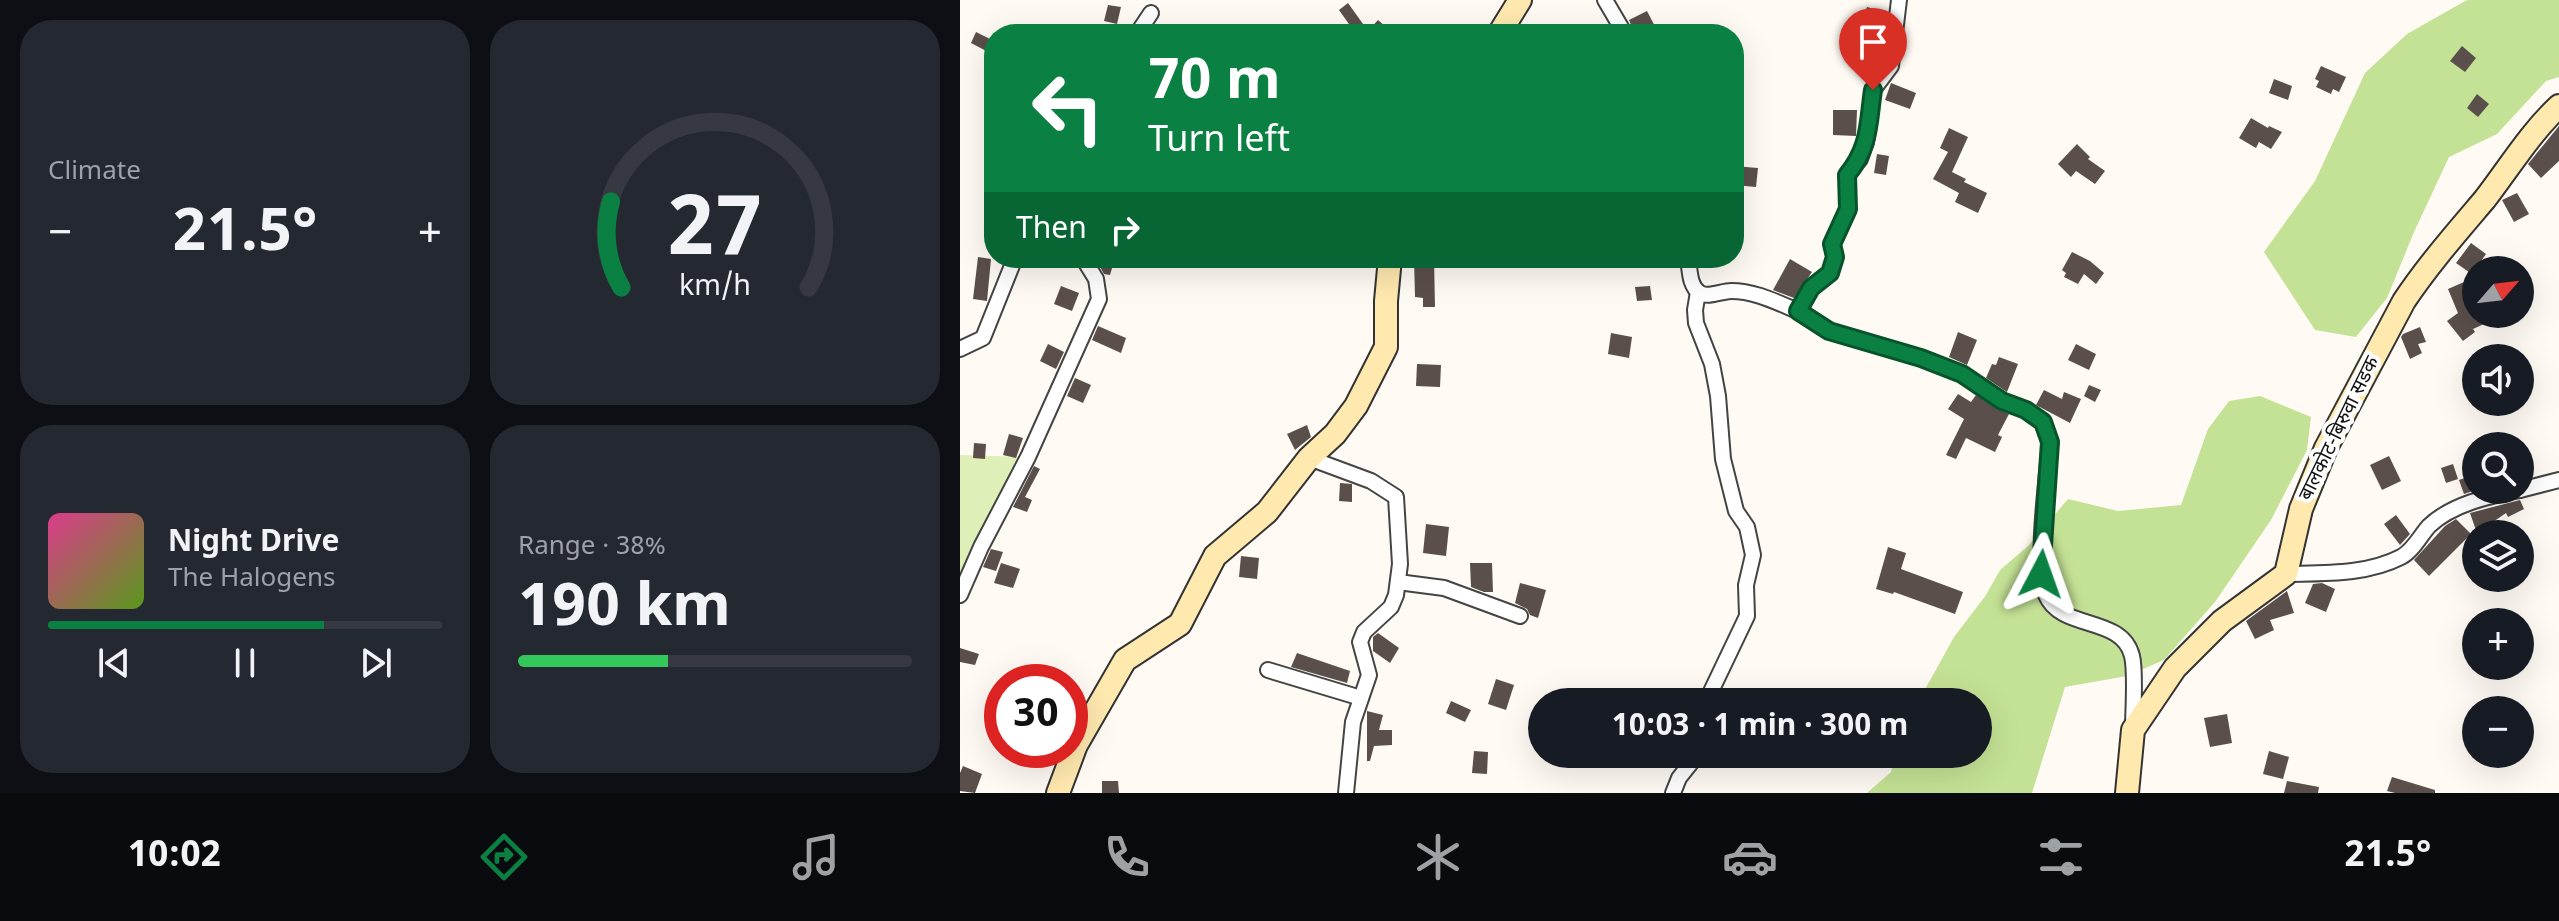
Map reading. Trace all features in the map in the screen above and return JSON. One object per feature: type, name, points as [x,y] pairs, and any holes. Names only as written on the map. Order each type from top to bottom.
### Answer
[{"type":"main road","points":[[1505,24],[1520,0]]},
{"type":"main road","name":"बालकोट-बिरुवा सडक","points":[[2286,574],[2301,509],[2326,448],[2404,301],[2545,119],[2559,106]]},
{"type":"main road","points":[[1058,793],[1076,745],[1125,660],[1180,624],[1215,556],[1267,512],[1309,458],[1335,434],[1356,406],[1386,347],[1389,268]]},
{"type":"main road","points":[[2127,793],[2133,730],[2175,668],[2222,621],[2286,574]]},
{"type":"street","points":[[1605,0],[1619,24]]},
{"type":"street","points":[[1798,311],[1811,288],[1830,273],[1835,257],[1832,244],[1848,209],[1847,175],[1860,159],[1866,142],[1873,90],[1891,66],[1899,0]]},
{"type":"street","points":[[1144,24],[1151,13]]},
{"type":"street","points":[[960,349],[983,338],[1011,268]]},
{"type":"street","points":[[960,595],[1028,457],[1099,299],[1096,279],[1089,268]]},
{"type":"street","points":[[1689,268],[1691,280],[1698,292],[1705,295],[1729,291],[1754,293],[1798,311],[1829,331],[1921,358],[1962,374],[2002,401],[2026,410],[2043,422],[2050,442],[2041,574],[2047,598],[2065,615],[2118,633],[2132,654],[2133,730]]},
{"type":"street","points":[[1698,292],[1696,323],[1712,364],[1723,459],[1736,511],[1747,527],[1753,555],[1746,585],[1747,616],[1713,688]]},
{"type":"street","points":[[1309,458],[1371,481],[1396,497],[1400,564],[1396,595],[1391,607],[1364,632],[1360,642],[1369,675],[1353,722],[1346,793]]},
{"type":"street","points":[[2534,486],[2559,480]]},
{"type":"street","points":[[2286,574],[2349,572],[2393,561],[2405,556],[2430,525],[2469,504]]},
{"type":"street","points":[[1398,582],[1444,588],[1520,616]]},
{"type":"street","points":[[1268,670],[1361,698]]},
{"type":"street","points":[[1673,793],[1687,768]]},
{"type":"green space","points":[[2467,0],[2559,0],[2559,77],[2546,81],[2497,134],[2449,157],[2387,298],[2356,337],[2315,330],[2264,252],[2315,181],[2365,73],[2407,34]]},
{"type":"green space","points":[[2260,396],[2311,417],[2307,450],[2271,520],[2215,602],[2164,660],[2127,676],[2065,687],[2032,793],[1867,793],[1892,768],[1992,768],[1992,688],[1926,688],[1954,637],[1986,595],[2000,570],[2028,546],[2068,499],[2118,511],[2181,505],[2208,429],[2229,401]]},
{"type":"green space","points":[[960,455],[1028,457],[968,554],[960,591]]},
{"type":"building","points":[[1348,3],[1363,24],[1349,24],[1339,10]]},
{"type":"building","points":[[1108,5],[1121,7],[1117,24],[1104,21]]},
{"type":"building","points":[[1867,7],[1884,12],[1880,26],[1863,21]]},
{"type":"building","points":[[1647,11],[1654,24],[1631,24],[1629,20]]},
{"type":"building","points":[[976,32],[984,36],[984,50],[971,43]]},
{"type":"building","points":[[2462,46],[2476,58],[2465,72],[2450,61]]},
{"type":"building","points":[[2321,66],[2346,77],[2339,92],[2333,89],[2331,94],[2316,87],[2319,81],[2315,79]]},
{"type":"building","points":[[2274,79],[2292,86],[2288,100],[2269,93]]},
{"type":"building","points":[[1891,83],[1916,93],[1910,109],[1885,100]]},
{"type":"building","points":[[2477,94],[2489,104],[2478,117],[2467,108]]},
{"type":"building","points":[[1833,110],[1857,110],[1856,136],[1833,135]]},
{"type":"building","points":[[2251,118],[2282,132],[2271,149],[2259,142],[2256,148],[2239,138]]},
{"type":"building","points":[[2559,126],[2559,161],[2541,178],[2528,164]]},
{"type":"building","points":[[1949,128],[1968,137],[1952,172],[1966,179],[1964,182],[1987,193],[1978,213],[1955,202],[1959,193],[1933,179],[1948,152],[1940,148]]},
{"type":"building","points":[[2077,144],[2090,157],[2088,159],[2105,171],[2095,184],[2076,171],[2071,177],[2058,164]]},
{"type":"building","points":[[1877,154],[1889,156],[1886,175],[1874,173]]},
{"type":"building","points":[[1744,167],[1758,168],[1756,187],[1744,186]]},
{"type":"building","points":[[2517,193],[2529,214],[2514,222],[2502,200]]},
{"type":"building","points":[[2471,243],[2486,254],[2462,256],[2462,267],[2456,263]]},
{"type":"building","points":[[2072,252],[2104,273],[2096,284],[2084,274],[2078,284],[2064,277],[2066,273],[2062,270]]},
{"type":"building","points":[[978,257],[984,258],[984,268],[990,268],[987,301],[973,299]]},
{"type":"building","points":[[1790,259],[1812,272],[1794,298],[1773,290]]},
{"type":"building","points":[[1101,268],[1112,268],[1110,275],[1104,274]]},
{"type":"building","points":[[1414,268],[1434,268],[1435,307],[1423,307],[1423,298],[1415,297]]},
{"type":"building","points":[[2462,283],[2462,328],[2475,328],[2475,332],[2463,341],[2447,321],[2458,313],[2448,289]]},
{"type":"building","points":[[1061,286],[1079,293],[1072,311],[1054,304]]},
{"type":"building","points":[[1650,286],[1652,300],[1637,301],[1635,287]]},
{"type":"building","points":[[1098,326],[1126,338],[1121,353],[1092,340]]},
{"type":"building","points":[[2420,327],[2426,342],[2418,344],[2422,353],[2410,359],[2401,337]]},
{"type":"building","points":[[1958,332],[1977,340],[1967,365],[1949,357]]},
{"type":"building","points":[[1611,333],[1632,337],[1629,358],[1608,354]]},
{"type":"building","points":[[1048,344],[1064,352],[1056,369],[1040,361]]},
{"type":"building","points":[[2076,344],[2096,354],[2089,370],[2068,360]]},
{"type":"building","points":[[1999,357],[2018,364],[2007,392],[1986,378]]},
{"type":"building","points":[[1417,364],[1441,365],[1440,387],[1416,386]]},
{"type":"building","points":[[1075,378],[1091,385],[1083,403],[1067,396]]},
{"type":"building","points":[[2089,385],[2101,390],[2095,402],[2084,396]]},
{"type":"building","points":[[2044,390],[2062,399],[2064,392],[2081,399],[2070,423],[2036,405]]},
{"type":"building","points":[[1958,394],[1971,402],[1976,395],[2009,414],[1998,435],[2002,437],[1995,452],[1966,438],[1956,459],[1946,455],[1964,419],[1948,409]]},
{"type":"building","points":[[1307,425],[1311,437],[1295,450],[1287,434]]},
{"type":"building","points":[[1009,434],[1023,438],[1016,458],[1003,455]]},
{"type":"building","points":[[974,443],[986,444],[985,459],[973,458]]},
{"type":"building","points":[[2389,456],[2401,481],[2382,490],[2370,465]]},
{"type":"building","points":[[2453,464],[2458,479],[2446,483],[2441,468]]},
{"type":"building","points":[[1034,466],[1040,469],[1025,497],[1032,500],[1027,512],[1013,507]]},
{"type":"building","points":[[1340,483],[1352,484],[1352,502],[1339,501]]},
{"type":"building","points":[[2505,504],[2522,504],[2524,509],[2508,517],[2506,513],[2496,520],[2472,520],[2470,513]]},
{"type":"building","points":[[2396,515],[2410,534],[2400,545],[2384,524]]},
{"type":"building","points":[[2456,519],[2462,525],[2462,543],[2429,576],[2414,560],[2445,526]]},
{"type":"building","points":[[1426,524],[1449,527],[1446,556],[1423,553]]},
{"type":"building","points":[[1888,547],[1906,553],[1901,569],[1963,592],[1955,614],[1894,592],[1876,589]]},
{"type":"building","points":[[991,549],[1003,552],[996,571],[983,567]]},
{"type":"building","points":[[1241,556],[1259,558],[1257,579],[1239,577]]},
{"type":"building","points":[[1001,563],[1020,569],[1013,588],[994,583]]},
{"type":"building","points":[[1470,563],[1492,563],[1493,592],[1471,587]]},
{"type":"building","points":[[1520,583],[1546,590],[1538,618],[1515,603]]},
{"type":"building","points":[[2322,583],[2335,589],[2326,612],[2305,603],[2313,584]]},
{"type":"building","points":[[2287,591],[2294,613],[2270,620],[2274,630],[2255,639],[2246,621]]},
{"type":"building","points":[[1378,633],[1399,648],[1390,663],[1373,651],[1373,637]]},
{"type":"building","points":[[960,648],[979,654],[975,665],[960,662]]},
{"type":"building","points":[[1297,653],[1350,671],[1347,683],[1291,667]]},
{"type":"building","points":[[1496,679],[1514,685],[1506,710],[1488,704]]},
{"type":"building","points":[[1451,701],[1471,710],[1465,722],[1446,713]]},
{"type":"building","points":[[1367,711],[1383,715],[1379,730],[1392,730],[1392,745],[1374,746],[1370,761],[1367,761]]},
{"type":"building","points":[[2227,714],[2232,743],[2210,747],[2204,718]]},
{"type":"building","points":[[1474,751],[1488,752],[1487,774],[1472,773]]},
{"type":"building","points":[[2269,751],[2289,757],[2283,779],[2263,774]]},
{"type":"building","points":[[963,766],[982,774],[975,793],[960,791]]},
{"type":"building","points":[[2392,777],[2435,790],[2435,793],[2387,791]]},
{"type":"building","points":[[1102,781],[1118,781],[1119,793],[1102,793]]},
{"type":"building","points":[[2287,781],[2319,787],[2318,793],[2284,793]]},
{"type":"route","points":[[1873,90],[1866,142],[1860,159],[1847,175],[1848,209],[1832,244],[1835,257],[1830,273],[1811,288],[1798,311],[1829,331],[1921,358],[1962,374],[2002,401],[2026,410],[2043,422],[2050,442],[2041,574]]}]
